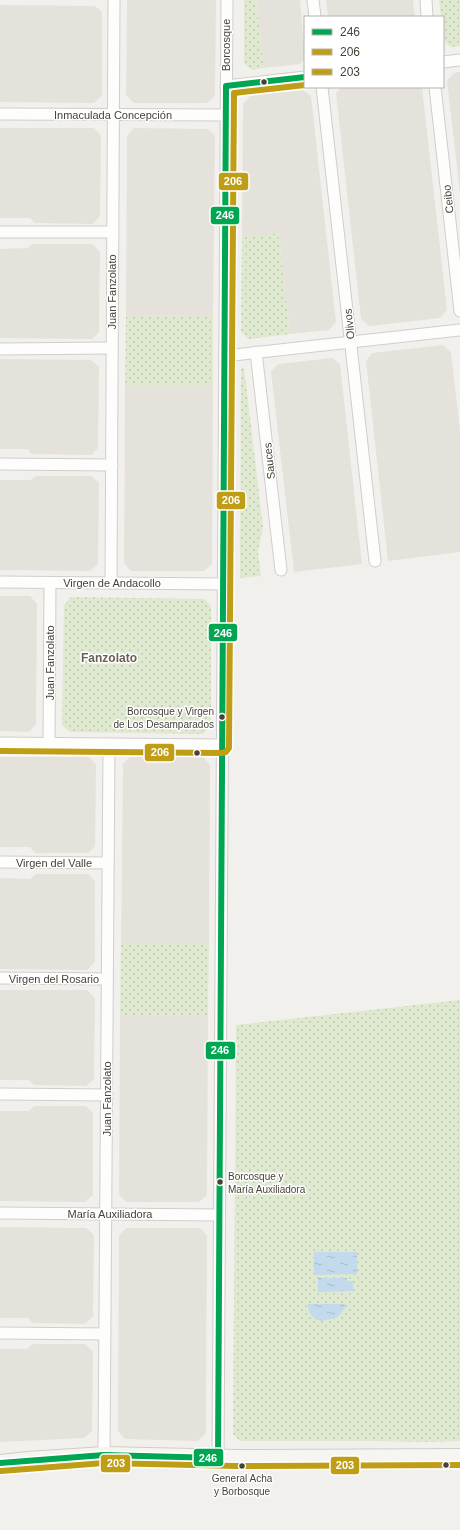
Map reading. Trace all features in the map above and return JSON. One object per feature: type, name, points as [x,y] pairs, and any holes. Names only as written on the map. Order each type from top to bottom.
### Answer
[{"type":"main road","points":[[0,1463],[104,1455],[218,1458],[460,1457]]},
{"type":"street","name":"Juan Fanzolato","points":[[111,583],[114,0]]},
{"type":"street","name":"Borcosque","points":[[218,1458],[227,0]]},
{"type":"street","points":[[313,0],[315,16]]},
{"type":"street","points":[[426,0],[427,16]]},
{"type":"street","points":[[444,62],[460,60]]},
{"type":"street","points":[[226,86],[304,77]]},
{"type":"street","name":"Olivos","points":[[322,88],[375,561]]},
{"type":"street","name":"Ceibo","points":[[435,88],[460,311]]},
{"type":"street","name":"Inmaculada Concepción","points":[[0,114],[226,114]]},
{"type":"street","points":[[0,232],[113,232]]},
{"type":"street","points":[[225,356],[460,330]]},
{"type":"street","points":[[0,349],[112,348]]},
{"type":"street","name":"Sauces","points":[[256,352],[281,570]]},
{"type":"street","points":[[0,464],[112,465]]},
{"type":"street","name":"Virgen de Andacollo","points":[[0,582],[223,584]]},
{"type":"street","name":"Juan Fanzolato","points":[[49,743],[50,583]]},
{"type":"street","points":[[0,743],[222,745]]},
{"type":"street","name":"Juan Fanzolato","points":[[104,1455],[109,744]]},
{"type":"street","name":"Virgen del Valle","points":[[0,862],[108,863]]},
{"type":"street","name":"Virgen del Rosario","points":[[0,978],[108,979]]},
{"type":"street","points":[[0,1094],[107,1095]]},
{"type":"street","name":"María Auxiliadora","points":[[0,1213],[220,1215]]},
{"type":"street","points":[[0,1333],[105,1334]]},
{"type":"shaded area","points":[[127,0],[216,0],[215,96],[207,103],[134,103],[126,95]]},
{"type":"shaded area","points":[[256,0],[300,0],[304,59],[300,64],[264,68]]},
{"type":"shaded area","points":[[326,0],[413,0],[415,16],[328,16]]},
{"type":"shaded area","points":[[0,5],[95,6],[102,12],[102,95],[94,103],[0,102]]},
{"type":"shaded area","points":[[460,72],[460,194],[447,81],[454,73]]},
{"type":"shaded area","points":[[340,88],[422,88],[447,310],[440,318],[369,326],[361,319],[336,93]]},
{"type":"shaded area","points":[[303,90],[311,96],[336,322],[329,330],[290,334],[279,233],[242,237],[243,104],[250,96]]},
{"type":"shaded area","points":[[0,128],[94,128],[101,136],[100,216],[93,224],[35,223],[30,218],[0,218]]},
{"type":"shaded area","points":[[134,128],[208,129],[215,136],[213,316],[126,315],[127,136]]},
{"type":"shaded area","points":[[34,244],[92,244],[100,252],[99,332],[92,339],[0,338],[0,249],[29,248],[29,246]]},
{"type":"shaded area","points":[[443,345],[451,352],[460,430],[460,552],[388,561],[366,361],[372,353]]},
{"type":"shaded area","points":[[332,358],[340,364],[362,564],[294,572],[271,372],[278,364]]},
{"type":"shaded area","points":[[0,359],[91,360],[99,367],[98,448],[92,455],[33,454],[29,452],[29,449],[0,449]]},
{"type":"shaded area","points":[[125,385],[213,385],[212,564],[204,571],[131,571],[124,563]]},
{"type":"shaded area","points":[[37,476],[91,476],[99,483],[98,564],[90,571],[0,570],[0,480],[30,480]]},
{"type":"shaded area","points":[[0,596],[30,596],[37,604],[36,724],[29,732],[0,731]]},
{"type":"shaded area","points":[[0,757],[89,757],[96,765],[95,846],[88,853],[35,853],[30,847],[0,847]]},
{"type":"shaded area","points":[[130,757],[203,757],[210,765],[209,944],[121,944],[123,764]]},
{"type":"shaded area","points":[[36,874],[88,874],[95,881],[95,962],[87,970],[0,969],[0,878],[30,879]]},
{"type":"shaded area","points":[[0,990],[87,990],[95,998],[94,1079],[86,1086],[34,1085],[29,1080],[0,1080]]},
{"type":"shaded area","points":[[120,1015],[208,1016],[207,1195],[199,1202],[126,1202],[119,1194]]},
{"type":"shaded area","points":[[34,1106],[86,1106],[93,1113],[93,1195],[85,1202],[0,1201],[0,1111],[29,1111]]},
{"type":"shaded area","points":[[0,1227],[86,1228],[94,1235],[93,1316],[85,1324],[33,1323],[28,1318],[0,1318]]},
{"type":"shaded area","points":[[127,1228],[200,1228],[207,1236],[206,1433],[198,1441],[125,1439],[118,1431],[119,1235]]},
{"type":"shaded area","points":[[33,1344],[85,1344],[93,1352],[92,1431],[84,1438],[0,1442],[0,1349],[27,1349]]},
{"type":"green space","points":[[244,0],[256,0],[264,68],[251,70],[244,63]]},
{"type":"green space","points":[[439,0],[460,0],[460,46],[451,47],[444,42],[444,16],[441,16]]},
{"type":"green space","points":[[279,233],[290,334],[249,339],[241,332],[242,237]]},
{"type":"green space","points":[[126,315],[213,316],[213,385],[125,385]]},
{"type":"green space","points":[[244,367],[263,527],[258,552],[261,576],[240,578],[241,369]]},
{"type":"green space","points":[[71,597],[205,599],[211,606],[211,726],[203,734],[70,732],[62,725],[64,605]]},
{"type":"green space","points":[[121,944],[209,944],[208,1016],[120,1015]]},
{"type":"green space","points":[[460,1000],[460,1441],[240,1441],[233,1434],[236,1025]]},
{"type":"water","points":[[314,1252],[357,1252],[357,1274],[314,1275]]},
{"type":"water","points":[[318,1278],[347,1278],[347,1281],[353,1281],[353,1291],[318,1292]]},
{"type":"water","points":[[308,1304],[346,1304],[342,1312],[337,1317],[323,1321],[312,1316],[308,1309]]},
{"type":"transit line","name":"246","points":[[0,1463],[104,1455],[218,1458],[226,86],[304,77]]},
{"type":"transit line","name":"206","points":[[0,751],[222,753],[226,752],[229,748],[234,93],[304,85]]},
{"type":"transit line","name":"203","points":[[1,1471],[104,1463],[237,1466],[460,1465]]},
{"type":"place","name":"Borcosque y Virgen de Los Desamparados","points":[[222,717]]},
{"type":"place","name":"Borcosque y María Auxiliadora","points":[[220,1182]]},
{"type":"place","name":"General Acha y Borbosque","points":[[242,1466]]},
{"type":"district","name":"Fanzolato","points":[[109,658]]}]
